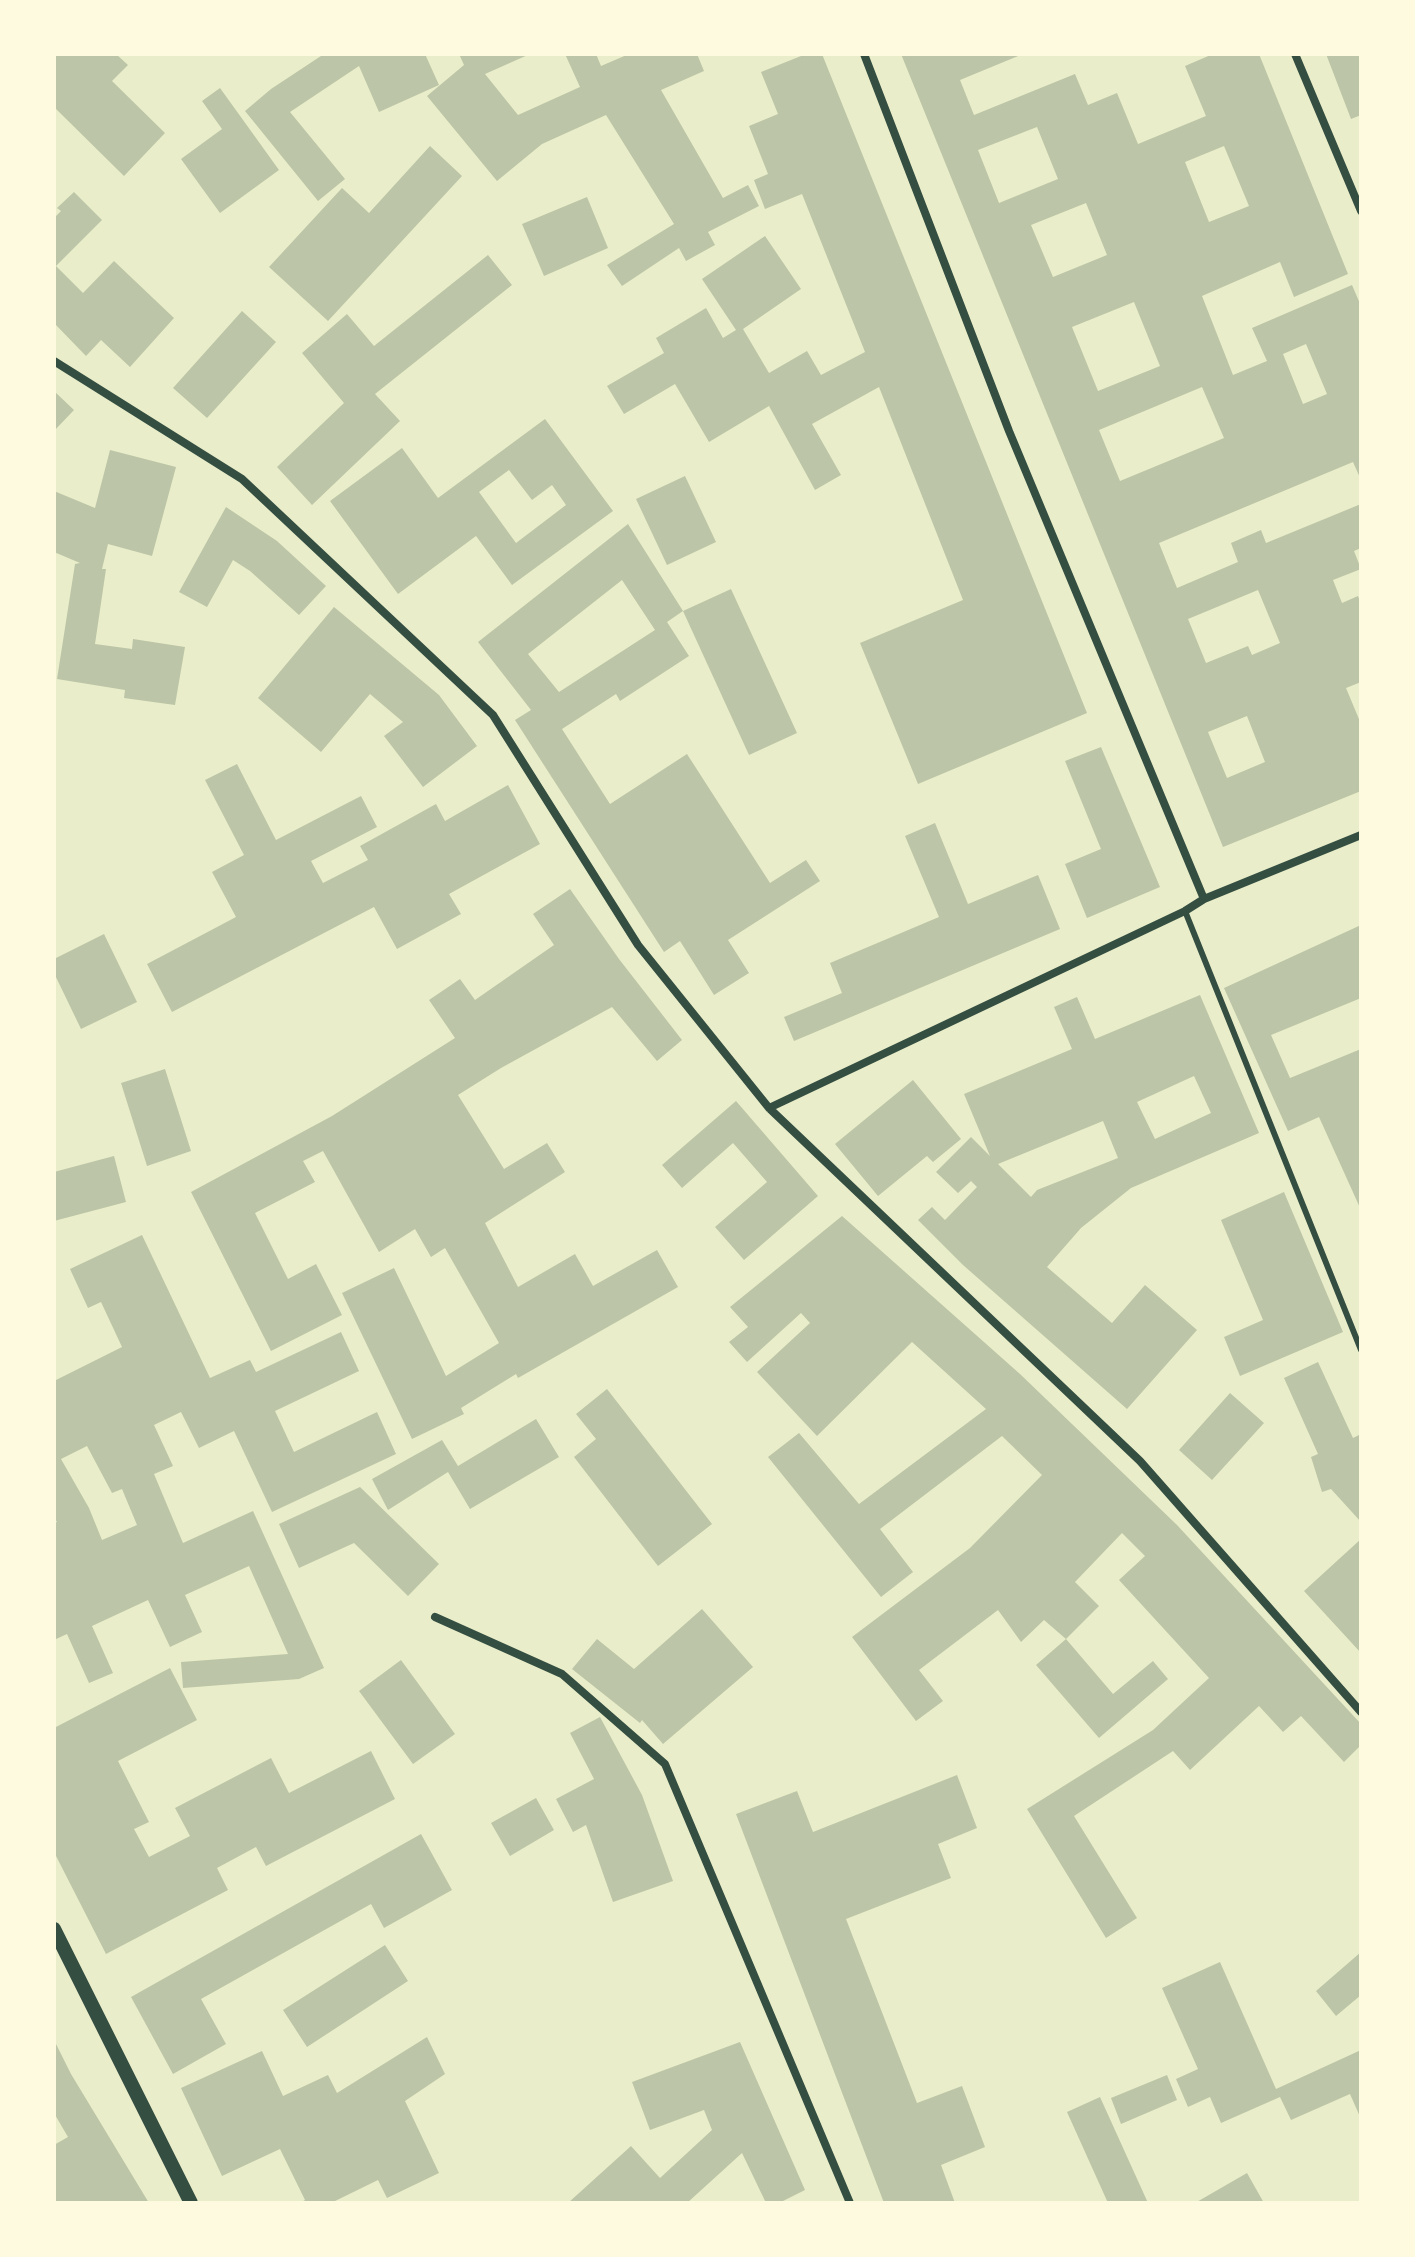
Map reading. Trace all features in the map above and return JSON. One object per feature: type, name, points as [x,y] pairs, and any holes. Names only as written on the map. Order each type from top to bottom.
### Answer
[{"type":"street","points":[[864,54],[1009,431],[1204,899]]},
{"type":"street","points":[[1295,54],[1361,211]]},
{"type":"street","points":[[54,361],[242,479],[493,715],[638,945],[769,1108],[1140,1461],[1361,1712]]},
{"type":"street","points":[[769,1108],[1185,911],[1204,899],[1361,835]]},
{"type":"street","points":[[435,1617],[562,1674],[665,1764],[850,2203]]},
{"type":"street","points":[[54,1929],[191,2203]]},
{"type":"lane","points":[[1185,911],[1361,1350]]},
{"type":"building","points":[[54,54],[116,54],[128,65],[112,81],[165,133],[124,176],[54,107]]},
{"type":"building","points":[[324,54],[425,54],[439,85],[379,112],[359,66],[290,112],[345,179],[318,201],[245,111],[271,89]]},
{"type":"building","points":[[459,54],[530,54],[485,74],[518,115],[580,87],[565,54],[596,54],[601,66],[629,54],[697,54],[704,71],[661,90],[723,198],[748,185],[759,206],[708,232],[715,245],[686,261],[679,248],[622,286],[607,265],[674,224],[606,115],[542,144],[497,181],[427,96],[464,65]]},
{"type":"building","points":[[806,54],[822,54],[1087,713],[918,784],[860,643],[963,600],[879,387],[812,424],[841,475],[815,490],[769,406],[709,442],[675,384],[624,414],[607,386],[664,353],[656,338],[706,308],[723,338],[736,330],[702,279],[765,236],[801,289],[743,329],[769,373],[807,351],[821,375],[865,352],[802,194],[765,209],[754,180],[768,174],[749,126],[778,114],[761,72]]},
{"type":"building","points":[[901,54],[1023,54],[960,80],[974,115],[1075,74],[1088,105],[1117,93],[1138,144],[1206,116],[1185,66],[1213,54],[1259,54],[1348,274],[1294,297],[1280,262],[1202,296],[1233,375],[1267,361],[1252,328],[1352,285],[1361,306],[1361,480],[1353,462],[1159,543],[1177,588],[1238,562],[1231,543],[1261,530],[1266,543],[1361,504],[1361,548],[1354,551],[1361,569],[1333,580],[1342,603],[1358,596],[1361,604],[1361,682],[1346,688],[1361,724],[1361,791],[1223,847]],"holes":[[[1037,127],[1058,179],[999,203],[978,150]],[[1224,146],[1249,206],[1209,222],[1185,162]],[[1086,203],[1107,255],[1053,277],[1031,225]],[[1134,302],[1160,366],[1098,391],[1072,327]],[[1306,344],[1327,394],[1303,404],[1283,354]],[[1202,387],[1224,438],[1120,481],[1099,430]],[[1258,590],[1280,643],[1252,655],[1248,646],[1206,663],[1188,619]],[[1247,716],[1265,762],[1227,778],[1208,732]]]},
{"type":"building","points":[[1326,54],[1361,54],[1361,115],[1351,119]]},
{"type":"building","points":[[220,88],[279,170],[220,213],[181,159],[222,129],[202,101]]},
{"type":"building","points":[[430,146],[462,176],[328,321],[269,267],[342,188],[369,213]]},
{"type":"building","points":[[74,192],[102,220],[56,266],[83,293],[114,261],[174,318],[130,367],[101,340],[86,356],[54,323],[54,218],[61,211],[57,208]]},
{"type":"building","points":[[587,197],[608,248],[544,276],[522,224]]},
{"type":"building","points":[[488,255],[512,285],[375,394],[400,421],[312,505],[277,467],[344,403],[302,353],[347,314],[374,346]]},
{"type":"building","points":[[242,311],[276,342],[207,418],[173,388]]},
{"type":"building","points":[[54,391],[74,410],[54,431]]},
{"type":"building","points":[[545,419],[613,511],[512,585],[476,536],[398,594],[330,501],[402,448],[438,498]],"holes":[[[509,470],[532,500],[552,485],[566,505],[516,543],[479,492]]]},
{"type":"building","points":[[110,450],[176,467],[152,556],[108,544],[102,569],[106,569],[95,644],[132,649],[133,639],[185,647],[175,705],[124,698],[125,690],[57,679],[75,564],[80,563],[54,552],[54,491],[95,508]]},
{"type":"building","points":[[685,476],[716,542],[667,565],[636,499]]},
{"type":"building","points":[[226,507],[277,541],[326,586],[299,615],[250,571],[233,560],[207,607],[179,592]]},
{"type":"building","points":[[628,524],[683,611],[667,622],[689,656],[620,701],[616,694],[562,729],[610,804],[687,754],[770,883],[806,860],[820,881],[728,940],[749,973],[714,995],[680,941],[664,952],[515,720],[531,710],[478,642]],"holes":[[[622,580],[655,630],[559,692],[528,654]]]},
{"type":"building","points":[[731,589],[797,733],[749,755],[683,611]]},
{"type":"building","points":[[334,607],[439,695],[477,746],[423,787],[384,736],[403,722],[370,694],[321,752],[258,698]]},
{"type":"building","points":[[1101,747],[1160,887],[1087,918],[1065,864],[1101,849],[1065,761]]},
{"type":"building","points":[[237,764],[276,840],[361,796],[377,827],[311,861],[323,883],[368,860],[360,846],[436,804],[445,821],[508,785],[540,844],[449,894],[461,914],[397,949],[374,907],[172,1012],[147,964],[236,917],[212,872],[244,855],[205,780]]},
{"type":"building","points":[[935,823],[968,904],[1038,875],[1060,929],[794,1041],[784,1017],[842,993],[830,963],[939,917],[905,836]]},
{"type":"building","points":[[570,889],[682,1040],[657,1061],[612,1007],[458,1095],[504,1169],[547,1143],[565,1172],[485,1223],[518,1287],[575,1254],[593,1286],[657,1250],[678,1287],[518,1378],[516,1374],[461,1408],[464,1414],[412,1439],[342,1293],[394,1268],[446,1376],[499,1343],[445,1248],[431,1257],[415,1229],[379,1252],[323,1151],[303,1161],[315,1182],[255,1213],[288,1279],[316,1264],[342,1315],[271,1351],[191,1192],[332,1116],[455,1038],[429,1000],[460,979],[475,1000],[554,945],[533,914]]},
{"type":"building","points":[[1361,925],[1361,998],[1271,1035],[1290,1078],[1361,1049],[1361,1210],[1319,1117],[1288,1131],[1224,988]]},
{"type":"building","points":[[104,934],[137,1002],[81,1029],[54,973],[54,959]]},
{"type":"building","points":[[1200,995],[1259,1133],[1131,1188],[1081,1228],[1047,1267],[1112,1323],[1145,1285],[1197,1330],[1127,1409],[963,1265],[918,1220],[932,1207],[945,1220],[977,1187],[971,1181],[958,1193],[936,1172],[971,1137],[990,1156],[964,1094],[1072,1049],[1054,1007],[1077,997],[1095,1039]],"holes":[[[1194,1076],[1211,1113],[1155,1139],[1137,1102]],[[1103,1121],[1118,1158],[1037,1190],[1031,1197],[998,1164]]]},
{"type":"building","points":[[165,1069],[191,1151],[147,1166],[121,1083]]},
{"type":"building","points":[[913,1080],[961,1139],[933,1162],[927,1156],[878,1196],[835,1144]]},
{"type":"building","points":[[736,1101],[818,1196],[744,1260],[715,1227],[767,1182],[733,1143],[682,1188],[662,1165]]},
{"type":"building","points":[[114,1156],[126,1202],[54,1221],[54,1172]]},
{"type":"building","points":[[1284,1192],[1343,1332],[1240,1376],[1224,1337],[1263,1320],[1221,1220]]},
{"type":"building","points":[[842,1216],[1020,1374],[1177,1525],[1361,1724],[1361,1745],[1344,1762],[1301,1716],[1283,1732],[1259,1706],[1190,1770],[1173,1751],[1074,1816],[1137,1918],[1106,1938],[1027,1809],[1153,1730],[1209,1678],[1119,1580],[1145,1556],[1122,1533],[1075,1582],[1099,1606],[1066,1639],[1044,1620],[1021,1642],[998,1610],[919,1670],[943,1701],[916,1721],[852,1637],[970,1548],[1042,1475],[1002,1436],[880,1529],[913,1572],[881,1597],[768,1457],[799,1433],[859,1504],[986,1409],[912,1342],[817,1436],[757,1372],[810,1323],[801,1313],[747,1362],[729,1342],[748,1327],[730,1307]]},
{"type":"building","points":[[142,1235],[210,1378],[250,1360],[256,1372],[341,1332],[359,1371],[275,1411],[294,1452],[377,1412],[396,1454],[272,1512],[234,1431],[199,1448],[181,1412],[154,1425],[173,1466],[154,1474],[183,1543],[253,1511],[324,1668],[299,1679],[183,1688],[181,1662],[288,1654],[249,1566],[185,1595],[202,1632],[170,1647],[148,1600],[92,1626],[113,1673],[89,1683],[67,1634],[54,1640],[54,1523],[57,1522],[54,1517],[54,1381],[122,1347],[101,1302],[88,1308],[70,1269]],"holes":[[[87,1446],[112,1493],[122,1489],[137,1525],[102,1540],[89,1508],[61,1459]]]},
{"type":"building","points":[[1318,1362],[1353,1438],[1361,1434],[1361,1522],[1331,1489],[1322,1492],[1311,1457],[1318,1454],[1284,1378]]},
{"type":"building","points":[[607,1389],[712,1524],[658,1566],[574,1457],[596,1439],[576,1414]]},
{"type":"building","points":[[1230,1393],[1264,1423],[1212,1480],[1179,1450]]},
{"type":"building","points":[[536,1419],[559,1457],[470,1509],[448,1472],[388,1510],[372,1479],[442,1440],[458,1466]]},
{"type":"building","points":[[360,1487],[439,1564],[408,1596],[354,1543],[299,1568],[279,1524]]},
{"type":"building","points":[[1361,1539],[1361,1653],[1304,1591]]},
{"type":"building","points":[[702,1609],[753,1667],[663,1744],[642,1720],[640,1723],[572,1669],[597,1639],[634,1669]]},
{"type":"building","points":[[1066,1639],[1113,1694],[1153,1661],[1168,1679],[1099,1738],[1036,1665]]},
{"type":"building","points":[[401,1660],[455,1734],[413,1764],[359,1691]]},
{"type":"building","points":[[170,1668],[197,1720],[118,1761],[149,1822],[134,1829],[149,1857],[190,1836],[175,1808],[271,1758],[289,1793],[371,1751],[395,1799],[266,1866],[256,1847],[217,1868],[228,1890],[106,1954],[54,1852],[54,1728]]},
{"type":"building","points":[[600,1717],[642,1795],[673,1881],[613,1902],[586,1825],[573,1832],[556,1799],[594,1779],[570,1733]]},
{"type":"building","points":[[957,1775],[977,1828],[938,1844],[951,1878],[846,1919],[917,2103],[962,2086],[985,2147],[941,2165],[955,2203],[884,2203],[736,1814],[797,1791],[813,1832]]},
{"type":"building","points":[[536,1798],[554,1830],[510,1856],[491,1823]]},
{"type":"building","points":[[421,1834],[452,1890],[384,1928],[371,1904],[201,1999],[226,2044],[173,2074],[131,1997]]},
{"type":"building","points":[[385,1945],[408,1981],[307,2047],[283,2010]]},
{"type":"building","points":[[1361,1952],[1361,1995],[1336,2016],[1316,1991]]},
{"type":"building","points":[[1220,1962],[1276,2089],[1361,2050],[1361,2119],[1350,2094],[1291,2120],[1280,2097],[1221,2123],[1210,2097],[1188,2107],[1176,2079],[1198,2069],[1162,1988]]},
{"type":"building","points":[[427,2037],[445,2074],[405,2101],[439,2173],[387,2198],[378,2180],[331,2203],[300,2203],[305,2200],[280,2149],[222,2176],[181,2088],[262,2051],[283,2096],[328,2075],[337,2093]]},
{"type":"building","points":[[54,2040],[71,2074],[149,2203],[54,2203],[54,2145],[68,2137],[54,2113]]},
{"type":"building","points":[[740,2042],[805,2190],[779,2203],[766,2203],[742,2153],[687,2203],[568,2203],[631,2146],[660,2178],[712,2130],[704,2110],[650,2130],[632,2082]]},
{"type":"building","points":[[1167,2075],[1177,2100],[1121,2124],[1111,2098]]},
{"type":"building","points":[[1100,2097],[1148,2203],[1108,2203],[1067,2112]]},
{"type":"building","points":[[1247,2173],[1264,2203],[1195,2203]]}]
